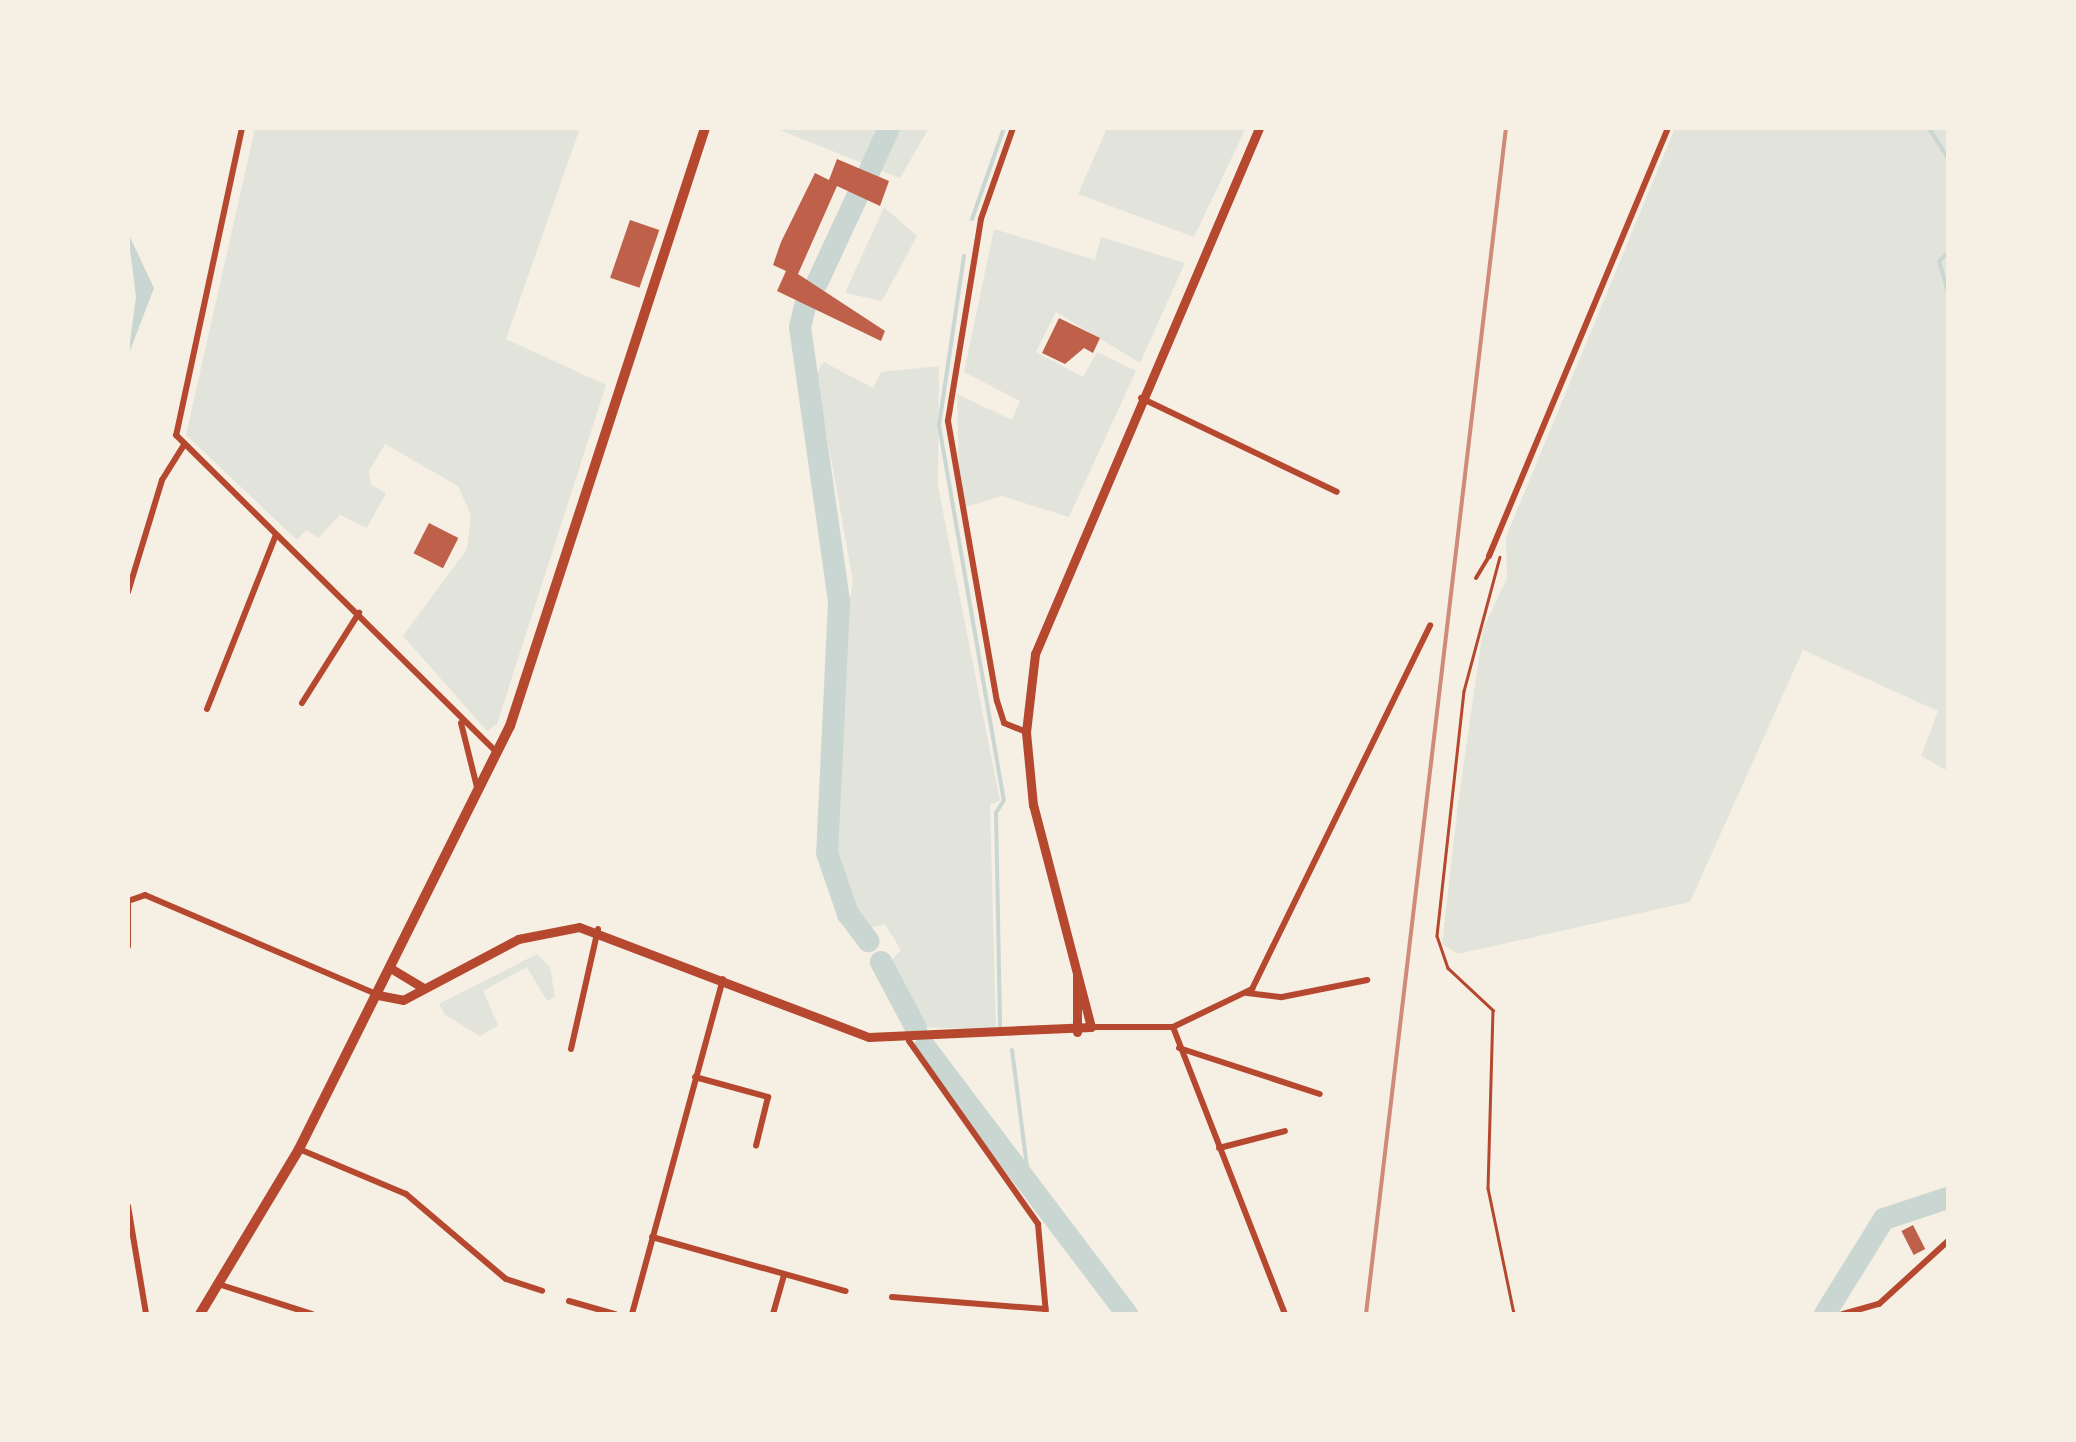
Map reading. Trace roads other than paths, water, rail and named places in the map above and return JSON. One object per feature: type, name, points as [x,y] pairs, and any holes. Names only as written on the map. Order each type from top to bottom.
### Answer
[{"type":"main road","points":[[200,1314],[299,1149],[498,754],[706,128]]},
{"type":"street","points":[[242,128],[176,424],[183,446],[359,613],[498,754]]},
{"type":"street","points":[[1014,128],[981,220],[948,421],[997,701],[1014,731],[1026,732]]},
{"type":"street","points":[[1091,1027],[1033,804],[1026,732],[1045,617],[1259,128]]},
{"type":"street","points":[[1491,553],[1668,128]]},
{"type":"street","points":[[1140,397],[1337,492]]},
{"type":"street","points":[[128,592],[162,480],[183,446]]},
{"type":"street","points":[[207,709],[276,535]]},
{"type":"street","points":[[302,703],[359,613]]},
{"type":"street","points":[[1248,993],[1430,625]]},
{"type":"street","points":[[459,717],[477,762],[476,802]]},
{"type":"street","points":[[128,946],[128,902],[145,894],[378,995],[403,1000],[542,930],[598,929],[848,1031],[909,1041],[1077,1032],[1091,1027],[1173,1028],[1248,993],[1282,998],[1367,980]]},
{"type":"street","points":[[571,1049],[598,929]]},
{"type":"street","points":[[1076,963],[1077,1032]]},
{"type":"street","points":[[392,969],[406,985],[426,988]]},
{"type":"street","points":[[632,1314],[723,978]]},
{"type":"street","points":[[1173,1028],[1285,1314]]},
{"type":"street","points":[[892,1297],[1046,1311],[1038,1224],[909,1041]]},
{"type":"street","points":[[1178,1048],[1320,1094]]},
{"type":"street","points":[[695,1077],[768,1096],[756,1146]]},
{"type":"street","points":[[1219,1148],[1285,1131]]},
{"type":"street","points":[[299,1149],[406,1194],[506,1280],[542,1291]]},
{"type":"street","points":[[128,1206],[146,1314]]},
{"type":"street","points":[[652,1237],[846,1291]]},
{"type":"street","points":[[1844,1314],[1879,1304],[1948,1241]]},
{"type":"street","points":[[773,1314],[784,1274]]},
{"type":"street","points":[[218,1284],[312,1314]]},
{"type":"street","points":[[569,1301],[615,1314]]},
{"type":"lane","points":[[1476,578],[1491,553]]},
{"type":"waterway","points":[[869,172],[889,128]]},
{"type":"waterway","points":[[972,219],[1004,128]]},
{"type":"waterway","points":[[1929,128],[1948,158]]},
{"type":"waterway","points":[[817,283],[857,197]]},
{"type":"waterway","points":[[1948,253],[1939,261],[1948,293]]},
{"type":"waterway","points":[[964,256],[939,425],[1004,800],[996,813],[1000,1028]]},
{"type":"waterway","points":[[805,306],[800,327],[839,602],[827,853],[848,914],[868,941]]},
{"type":"waterway","points":[[881,962],[916,1028]]},
{"type":"waterway","points":[[925,1047],[1127,1314]]},
{"type":"waterway","points":[[1012,1050],[1030,1190]]},
{"type":"waterway","points":[[1825,1314],[1884,1219],[1948,1198]]},
{"type":"railway","points":[[1366,1314],[1506,128]]}]
